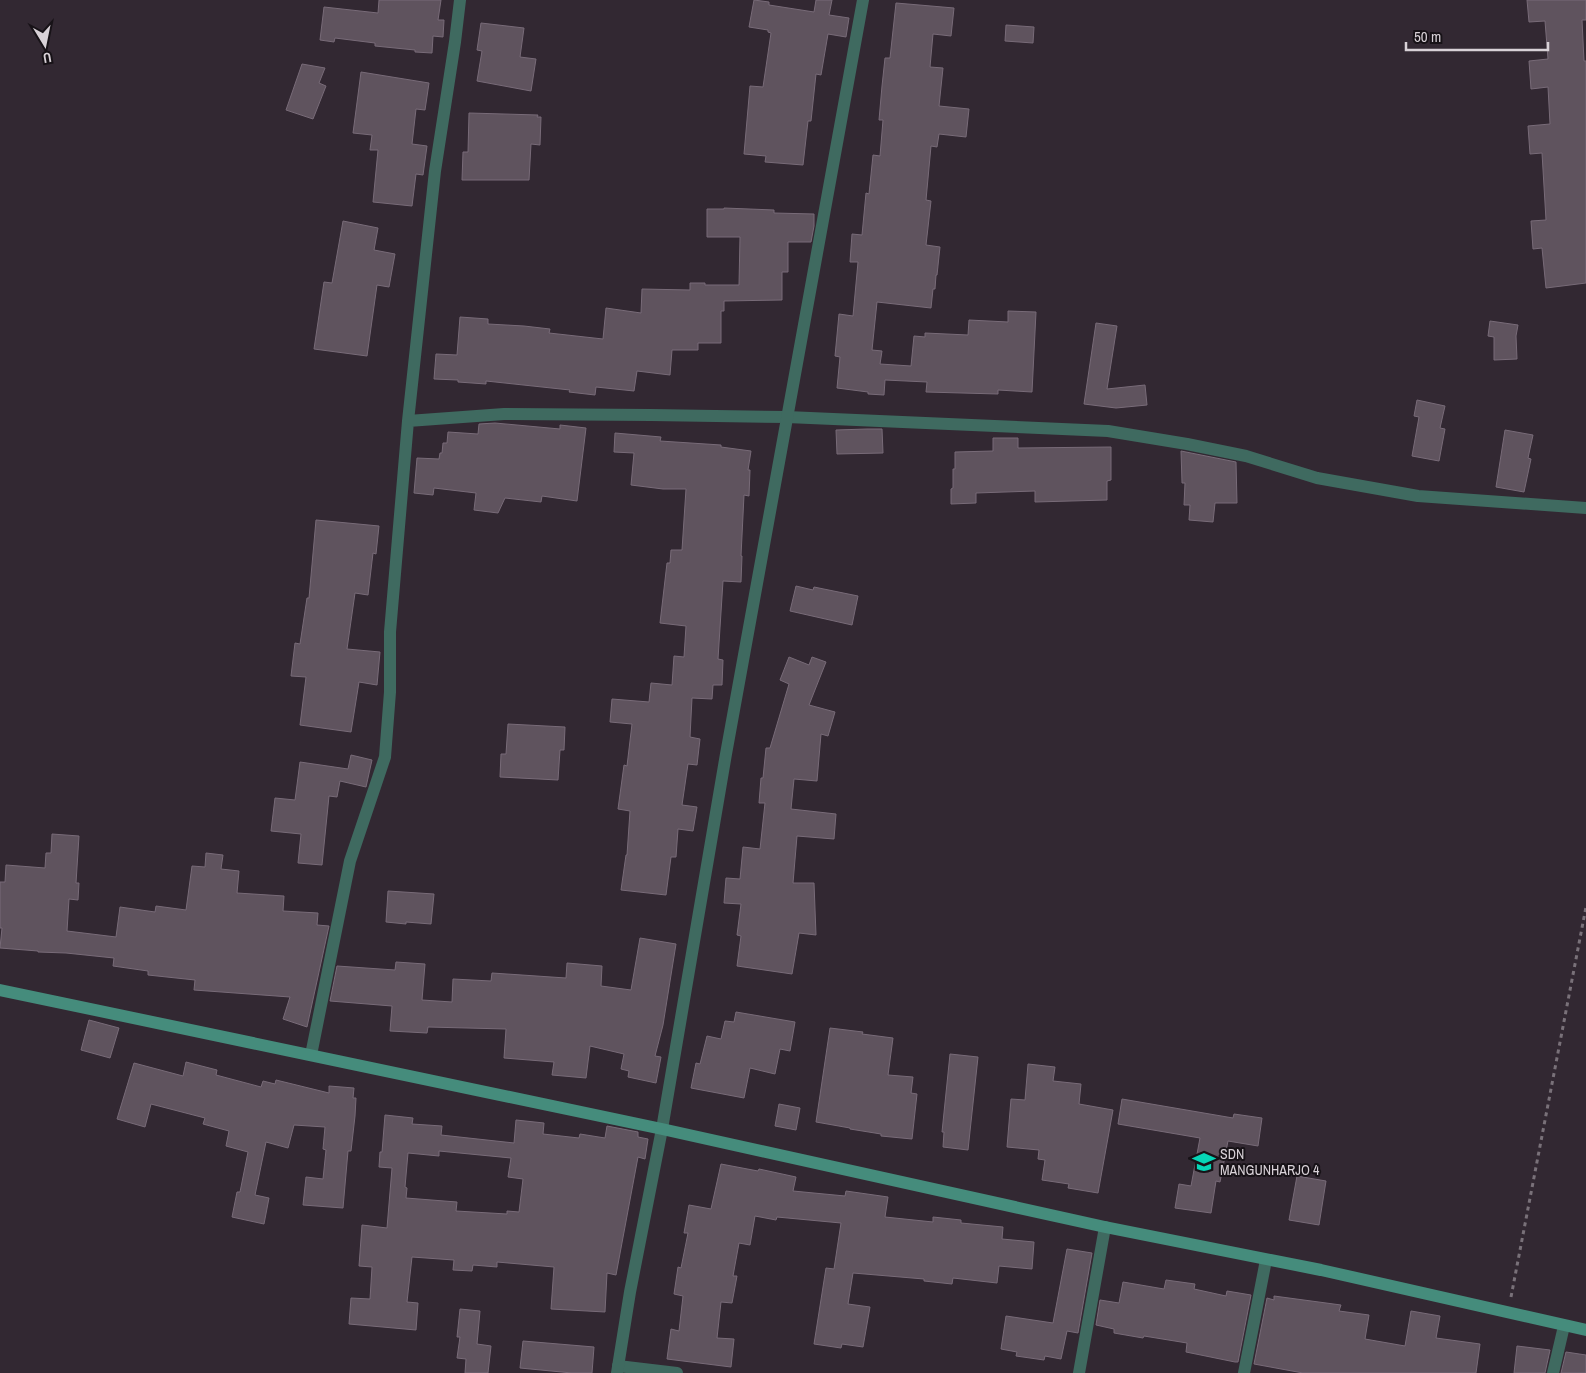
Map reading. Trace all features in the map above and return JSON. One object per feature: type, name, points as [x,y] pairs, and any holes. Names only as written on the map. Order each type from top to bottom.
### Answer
[{"type":"main road","points":[[0,990],[662,1129],[1105,1227],[1331,1272],[1586,1330]]},
{"type":"street","points":[[311,1055],[350,861],[385,757],[390,692],[390,632],[408,421],[435,171],[460,0]]},
{"type":"street","points":[[677,1373],[618,1369],[630,1292],[662,1129],[728,744],[862,0]]},
{"type":"street","points":[[408,421],[504,414],[787,416],[1108,431],[1204,447],[1246,456],[1317,478],[1418,496],[1586,508]]},
{"type":"street","points":[[1079,1373],[1105,1227]]},
{"type":"street","points":[[1244,1373],[1266,1260]]},
{"type":"street","points":[[1553,1373],[1564,1326]]},
{"type":"path","points":[[1508,1313],[1586,907]]},
{"type":"building","points":[[379,0],[441,0],[438,20],[444,20],[443,37],[433,36],[432,53],[375,46],[375,43],[335,38],[334,42],[320,40],[324,7],[378,13]]},
{"type":"building","points":[[754,0],[769,2],[769,5],[814,12],[816,0],[832,0],[829,15],[849,18],[846,37],[828,34],[821,75],[816,74],[811,121],[808,121],[803,165],[765,162],[766,156],[744,154],[750,86],[763,87],[771,33],[768,30],[749,27]]},
{"type":"building","points":[[1527,0],[1586,0],[1586,20],[1582,20],[1584,61],[1586,61],[1586,283],[1546,288],[1542,248],[1533,249],[1531,221],[1546,220],[1542,153],[1530,154],[1528,126],[1550,124],[1548,87],[1531,89],[1529,61],[1548,59],[1545,21],[1529,22]]},
{"type":"building","points":[[896,3],[954,8],[951,36],[933,34],[930,67],[943,68],[939,106],[969,109],[966,137],[939,134],[937,147],[931,146],[926,200],[931,201],[926,245],[940,247],[931,308],[877,302],[872,350],[882,351],[880,364],[911,366],[914,336],[925,337],[925,333],[968,335],[969,320],[1008,322],[1008,311],[1036,312],[1032,392],[998,390],[998,394],[926,392],[927,382],[885,380],[884,395],[837,388],[840,357],[835,356],[839,314],[853,316],[858,262],[850,262],[852,234],[862,235],[866,193],[869,194],[873,155],[880,156],[883,120],[879,120],[882,86],[885,58],[890,58]]},
{"type":"building","points":[[481,23],[524,28],[520,57],[536,59],[531,91],[477,81],[482,51],[477,50]]},
{"type":"building","points":[[1006,25],[1034,27],[1033,43],[1005,41]]},
{"type":"building","points":[[302,64],[325,68],[319,83],[326,86],[313,119],[286,110]]},
{"type":"building","points":[[361,72],[429,83],[425,110],[416,109],[412,144],[427,146],[423,175],[416,174],[412,206],[373,202],[378,150],[370,150],[372,135],[353,133]]},
{"type":"building","points":[[469,113],[538,115],[537,117],[541,117],[540,145],[531,144],[529,180],[462,180],[463,152],[468,152]]},
{"type":"building","points":[[707,209],[774,210],[774,213],[814,214],[811,242],[788,242],[788,272],[782,272],[782,300],[724,301],[724,311],[721,311],[721,343],[698,343],[698,350],[672,350],[670,375],[637,371],[634,391],[596,387],[595,395],[569,392],[570,390],[486,381],[486,384],[434,379],[436,354],[457,355],[460,317],[488,319],[488,324],[550,329],[549,333],[603,339],[606,308],[641,313],[642,289],[690,290],[690,283],[739,285],[740,237],[707,237]]},
{"type":"building","points":[[343,221],[378,228],[374,250],[395,254],[389,287],[377,285],[367,356],[314,349],[324,282],[332,283]]},
{"type":"building","points":[[1490,321],[1518,325],[1516,336],[1517,359],[1494,360],[1494,337],[1488,336]]},
{"type":"building","points":[[1096,323],[1117,326],[1107,389],[1145,385],[1147,405],[1116,408],[1084,404]]},
{"type":"building","points":[[1417,400],[1445,406],[1440,428],[1445,429],[1439,461],[1412,456],[1419,417],[1414,416]]},
{"type":"building","points":[[495,423],[560,429],[560,425],[586,428],[577,501],[542,496],[541,502],[505,498],[498,513],[474,510],[476,493],[434,488],[433,495],[414,493],[417,458],[439,459],[443,443],[447,443],[448,432],[478,434],[479,424]]},
{"type":"building","points":[[882,429],[883,453],[837,454],[836,430]]},
{"type":"building","points":[[1505,430],[1533,435],[1528,458],[1531,459],[1524,492],[1496,487]]},
{"type":"building","points":[[615,433],[661,437],[660,441],[721,445],[721,447],[751,451],[748,470],[750,470],[749,496],[744,495],[741,582],[723,581],[718,659],[723,660],[722,685],[713,685],[712,699],[692,698],[690,737],[700,739],[697,765],[688,764],[682,805],[697,807],[693,831],[678,829],[676,857],[671,857],[666,895],[621,890],[627,855],[630,811],[618,809],[624,765],[627,766],[632,724],[610,722],[612,699],[649,702],[651,683],[672,685],[674,656],[684,657],[686,626],[660,623],[667,563],[670,563],[671,550],[682,550],[686,489],[663,489],[631,485],[634,453],[614,452]]},
{"type":"building","points":[[993,438],[1018,438],[1018,448],[1111,447],[1111,480],[1107,481],[1107,500],[1035,502],[1035,491],[976,493],[976,503],[951,504],[955,452],[993,451]]},
{"type":"building","points":[[1181,451],[1236,462],[1237,503],[1215,503],[1213,522],[1189,520],[1190,505],[1184,505],[1185,483],[1182,483]]},
{"type":"building","points":[[316,520],[379,526],[376,554],[373,553],[368,595],[355,593],[347,649],[380,652],[377,685],[359,682],[351,732],[300,725],[306,677],[291,676],[295,643],[300,644],[307,598],[309,598]]},
{"type":"building","points":[[796,586],[813,590],[814,587],[858,596],[852,625],[790,611]]},
{"type":"building","points":[[789,657],[809,665],[812,657],[826,662],[809,705],[835,712],[828,736],[821,734],[817,781],[794,779],[791,809],[836,814],[834,839],[797,836],[793,883],[814,883],[816,935],[799,933],[792,974],[737,966],[741,936],[737,935],[741,904],[724,903],[726,878],[740,879],[743,847],[760,849],[765,803],[759,803],[761,778],[763,778],[766,748],[770,748],[789,684],[780,680]]},
{"type":"building","points":[[508,724],[565,727],[564,750],[560,750],[558,780],[500,777],[501,754],[506,754]]},
{"type":"building","points":[[351,755],[372,760],[366,787],[340,781],[337,797],[329,796],[322,865],[298,863],[301,834],[271,831],[275,798],[295,800],[300,762],[348,769]]},
{"type":"building","points":[[52,834],[79,836],[76,883],[79,883],[78,900],[69,899],[67,931],[116,937],[120,907],[155,912],[156,906],[186,910],[192,866],[205,867],[206,853],[223,855],[221,869],[239,871],[237,893],[284,896],[283,911],[318,913],[317,925],[329,926],[307,1027],[283,1019],[290,997],[194,990],[195,980],[148,975],[148,971],[113,966],[114,958],[0,948],[2,928],[0,928],[0,882],[5,882],[6,865],[45,868],[46,853],[51,853]]},
{"type":"building","points":[[388,891],[434,894],[431,924],[386,922]]},
{"type":"building","points":[[640,938],[676,944],[663,1025],[655,1056],[661,1057],[656,1083],[628,1077],[629,1071],[621,1069],[624,1054],[590,1046],[586,1078],[552,1075],[554,1062],[504,1058],[506,1029],[428,1027],[427,1033],[390,1031],[392,1006],[330,1001],[337,966],[395,970],[396,962],[425,964],[422,1000],[452,1002],[453,979],[491,981],[492,973],[566,978],[567,963],[602,966],[601,986],[631,990]]},
{"type":"building","points":[[736,1012],[795,1022],[790,1051],[780,1049],[775,1074],[750,1068],[744,1098],[691,1088],[696,1063],[700,1064],[707,1036],[721,1039],[725,1021],[734,1022]]},
{"type":"building","points":[[89,1020],[119,1028],[110,1058],[81,1050]]},
{"type":"building","points":[[830,1028],[893,1038],[888,1075],[913,1077],[911,1093],[917,1094],[912,1139],[881,1136],[881,1134],[816,1122]]},
{"type":"building","points":[[950,1054],[978,1057],[968,1150],[943,1147],[944,1132],[942,1132]]},
{"type":"building","points":[[186,1062],[217,1070],[216,1075],[261,1087],[263,1081],[275,1084],[276,1080],[329,1093],[329,1086],[354,1088],[353,1098],[356,1098],[355,1116],[351,1151],[348,1151],[343,1208],[303,1205],[306,1177],[323,1179],[326,1150],[323,1149],[325,1127],[294,1125],[288,1148],[266,1142],[255,1195],[269,1198],[264,1224],[232,1217],[237,1192],[240,1192],[248,1152],[226,1146],[229,1131],[203,1124],[205,1118],[151,1104],[145,1127],[117,1119],[134,1063],[183,1076]]},
{"type":"building","points":[[1028,1064],[1055,1067],[1053,1081],[1081,1084],[1079,1104],[1113,1110],[1098,1193],[1068,1188],[1069,1184],[1042,1180],[1045,1160],[1038,1159],[1039,1150],[1007,1147],[1011,1099],[1025,1100]]},
{"type":"building","points":[[1122,1099],[1233,1118],[1234,1114],[1262,1118],[1258,1146],[1228,1141],[1220,1182],[1216,1181],[1211,1213],[1175,1208],[1179,1184],[1191,1186],[1200,1138],[1118,1124]]},
{"type":"building","points":[[779,1104],[800,1108],[796,1130],[775,1126]]},
{"type":"building","points":[[385,1115],[413,1118],[412,1124],[442,1126],[441,1135],[514,1143],[516,1120],[544,1123],[543,1134],[579,1138],[580,1134],[605,1138],[607,1126],[638,1132],[638,1137],[648,1139],[645,1159],[638,1157],[616,1275],[607,1273],[605,1312],[551,1309],[554,1267],[497,1262],[497,1267],[473,1265],[472,1271],[453,1270],[454,1260],[412,1257],[407,1302],[418,1303],[416,1330],[349,1324],[351,1298],[370,1299],[372,1267],[359,1266],[362,1225],[387,1228],[392,1168],[379,1167],[380,1152],[382,1152]],"holes":[[[439,1151],[511,1158],[508,1177],[523,1179],[519,1212],[507,1211],[507,1214],[456,1211],[457,1202],[406,1198],[408,1153],[439,1156]]]},
{"type":"building","points":[[721,1164],[758,1171],[759,1169],[796,1177],[793,1191],[845,1196],[846,1191],[888,1197],[885,1217],[933,1222],[933,1217],[961,1220],[961,1223],[1003,1227],[1002,1239],[1034,1242],[1032,1269],[999,1266],[997,1283],[953,1278],[952,1284],[924,1281],[924,1279],[853,1273],[848,1304],[870,1307],[863,1347],[842,1344],[841,1348],[814,1344],[826,1268],[834,1269],[841,1223],[777,1217],[776,1220],[755,1216],[750,1245],[739,1243],[733,1276],[737,1276],[732,1303],[721,1302],[717,1338],[734,1339],[731,1367],[667,1359],[671,1329],[679,1331],[683,1296],[674,1294],[678,1267],[681,1268],[688,1233],[684,1233],[689,1205],[711,1209]]},
{"type":"building","points":[[1297,1176],[1326,1181],[1319,1225],[1289,1220]]},
{"type":"building","points":[[1067,1249],[1092,1253],[1078,1333],[1067,1331],[1061,1359],[1045,1356],[1044,1360],[1016,1356],[1017,1352],[1001,1349],[1006,1316],[1053,1323]]},
{"type":"building","points":[[1166,1280],[1195,1284],[1194,1289],[1226,1296],[1227,1291],[1251,1295],[1238,1362],[1186,1352],[1187,1343],[1114,1333],[1114,1329],[1096,1325],[1100,1300],[1119,1303],[1123,1282],[1164,1289]]},
{"type":"building","points":[[1274,1296],[1341,1305],[1339,1311],[1369,1315],[1365,1339],[1405,1346],[1411,1311],[1440,1316],[1436,1338],[1480,1344],[1476,1373],[1303,1373],[1254,1364],[1267,1298],[1274,1300]]},
{"type":"building","points":[[460,1309],[480,1311],[477,1344],[491,1346],[488,1373],[465,1373],[466,1359],[457,1358],[460,1337],[457,1337]]},
{"type":"building","points":[[523,1341],[594,1347],[592,1373],[520,1368]]},
{"type":"building","points":[[1517,1346],[1550,1350],[1545,1373],[1514,1373]]},
{"type":"building","points":[[1566,1352],[1586,1355],[1586,1373],[1561,1373]]},
{"type":"place","name":"SDN MANGUNHARJO 4","points":[[1204,1162]]}]
